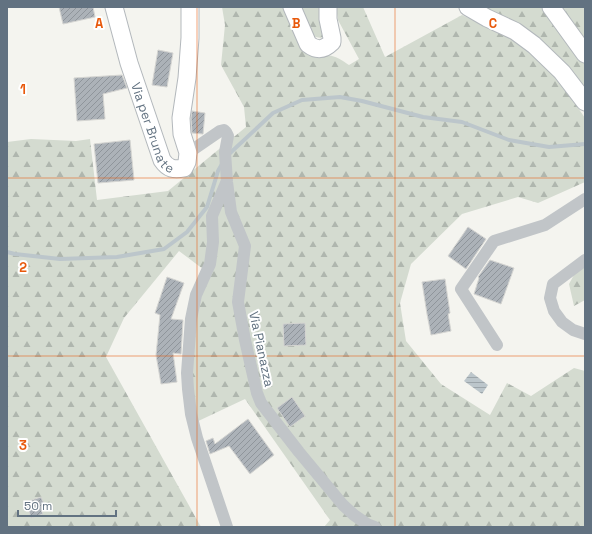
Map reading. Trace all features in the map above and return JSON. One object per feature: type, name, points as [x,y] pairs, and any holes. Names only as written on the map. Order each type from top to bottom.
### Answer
[{"type":"street","name":"Via per Brunate","points":[[114,7],[129,63],[162,160],[172,169],[184,168],[187,162],[188,153],[182,134],[181,118],[187,78],[190,38],[190,7]]},
{"type":"street","points":[[292,7],[308,44],[313,48],[321,49],[328,47],[332,42],[328,19],[328,7]]},
{"type":"street","points":[[468,7],[487,18],[516,31],[534,45],[562,72],[585,102]]},
{"type":"street","points":[[551,7],[585,54]]},
{"type":"street","name":"Via Pianazza","points":[[188,153],[220,130],[224,130],[228,136],[225,152],[226,182],[231,212],[245,246],[238,302],[256,393],[294,446],[343,505],[367,524],[375,527]]},
{"type":"street","name":"Via Pianazza","points":[[226,182],[212,216],[213,242],[210,264],[196,295],[191,319],[187,373],[190,414],[227,527]]},
{"type":"street","points":[[497,345],[461,289],[494,241],[545,225],[585,199]]},
{"type":"street","points":[[585,260],[553,284],[550,298],[554,311],[562,322],[573,330],[585,334]]},
{"type":"green space","points":[[222,7],[287,7],[317,55],[334,57],[349,65],[359,59],[338,20],[336,7],[363,7],[385,57],[462,15],[485,26],[502,31],[547,63],[585,118],[585,182],[538,203],[518,197],[462,214],[411,264],[400,303],[406,341],[441,384],[490,415],[507,383],[531,396],[574,368],[585,371],[585,527],[324,527],[330,520],[245,399],[192,424],[188,360],[203,269],[179,251],[124,318],[106,357],[201,527],[7,527],[7,142],[31,139],[76,141],[90,139],[97,200],[168,191],[246,127],[244,107],[221,65],[225,25]]},
{"type":"green space","points":[[297,7],[322,7],[324,36],[321,38],[311,35]]},
{"type":"green space","points":[[481,7],[544,7],[585,65],[585,88]]},
{"type":"green space","points":[[558,7],[585,7],[585,42]]},
{"type":"green space","points":[[585,266],[585,300],[574,306],[569,284],[575,273]]},
{"type":"shaded area","points":[[471,372],[488,385],[482,394],[464,381]]},
{"type":"building","points":[[59,7],[93,7],[95,17],[63,24]]},
{"type":"building","points":[[158,50],[173,53],[167,87],[152,85]]},
{"type":"building","points":[[122,75],[127,88],[103,94],[105,119],[77,121],[74,78]]},
{"type":"building","points":[[192,111],[205,113],[203,134],[192,133]]},
{"type":"building","points":[[130,140],[134,180],[98,183],[94,144]]},
{"type":"building","points":[[468,227],[486,239],[466,269],[448,256]]},
{"type":"building","points":[[490,260],[514,268],[501,304],[474,294],[479,278],[478,277]]},
{"type":"building","points":[[167,277],[184,283],[171,319],[183,320],[181,354],[173,353],[177,382],[161,384],[156,355],[160,315],[155,313]]},
{"type":"building","points":[[445,279],[451,331],[431,335],[422,282]]},
{"type":"building","points":[[305,323],[306,345],[284,346],[283,324]]},
{"type":"building","points":[[292,397],[305,416],[290,427],[277,408]]},
{"type":"building","points":[[248,419],[274,455],[250,474],[229,446],[210,454],[206,441],[213,438],[215,444]]},
{"type":"building","points":[[41,497],[47,510],[42,511],[43,514],[31,518],[26,502]]},
{"type":"waterway","points":[[228,155],[273,113],[302,100],[340,97],[362,101],[423,117],[462,122],[509,140],[549,147],[585,144]]},
{"type":"waterway","points":[[7,252],[60,259],[117,257],[164,249],[187,232],[207,207],[218,171],[222,164]]}]
